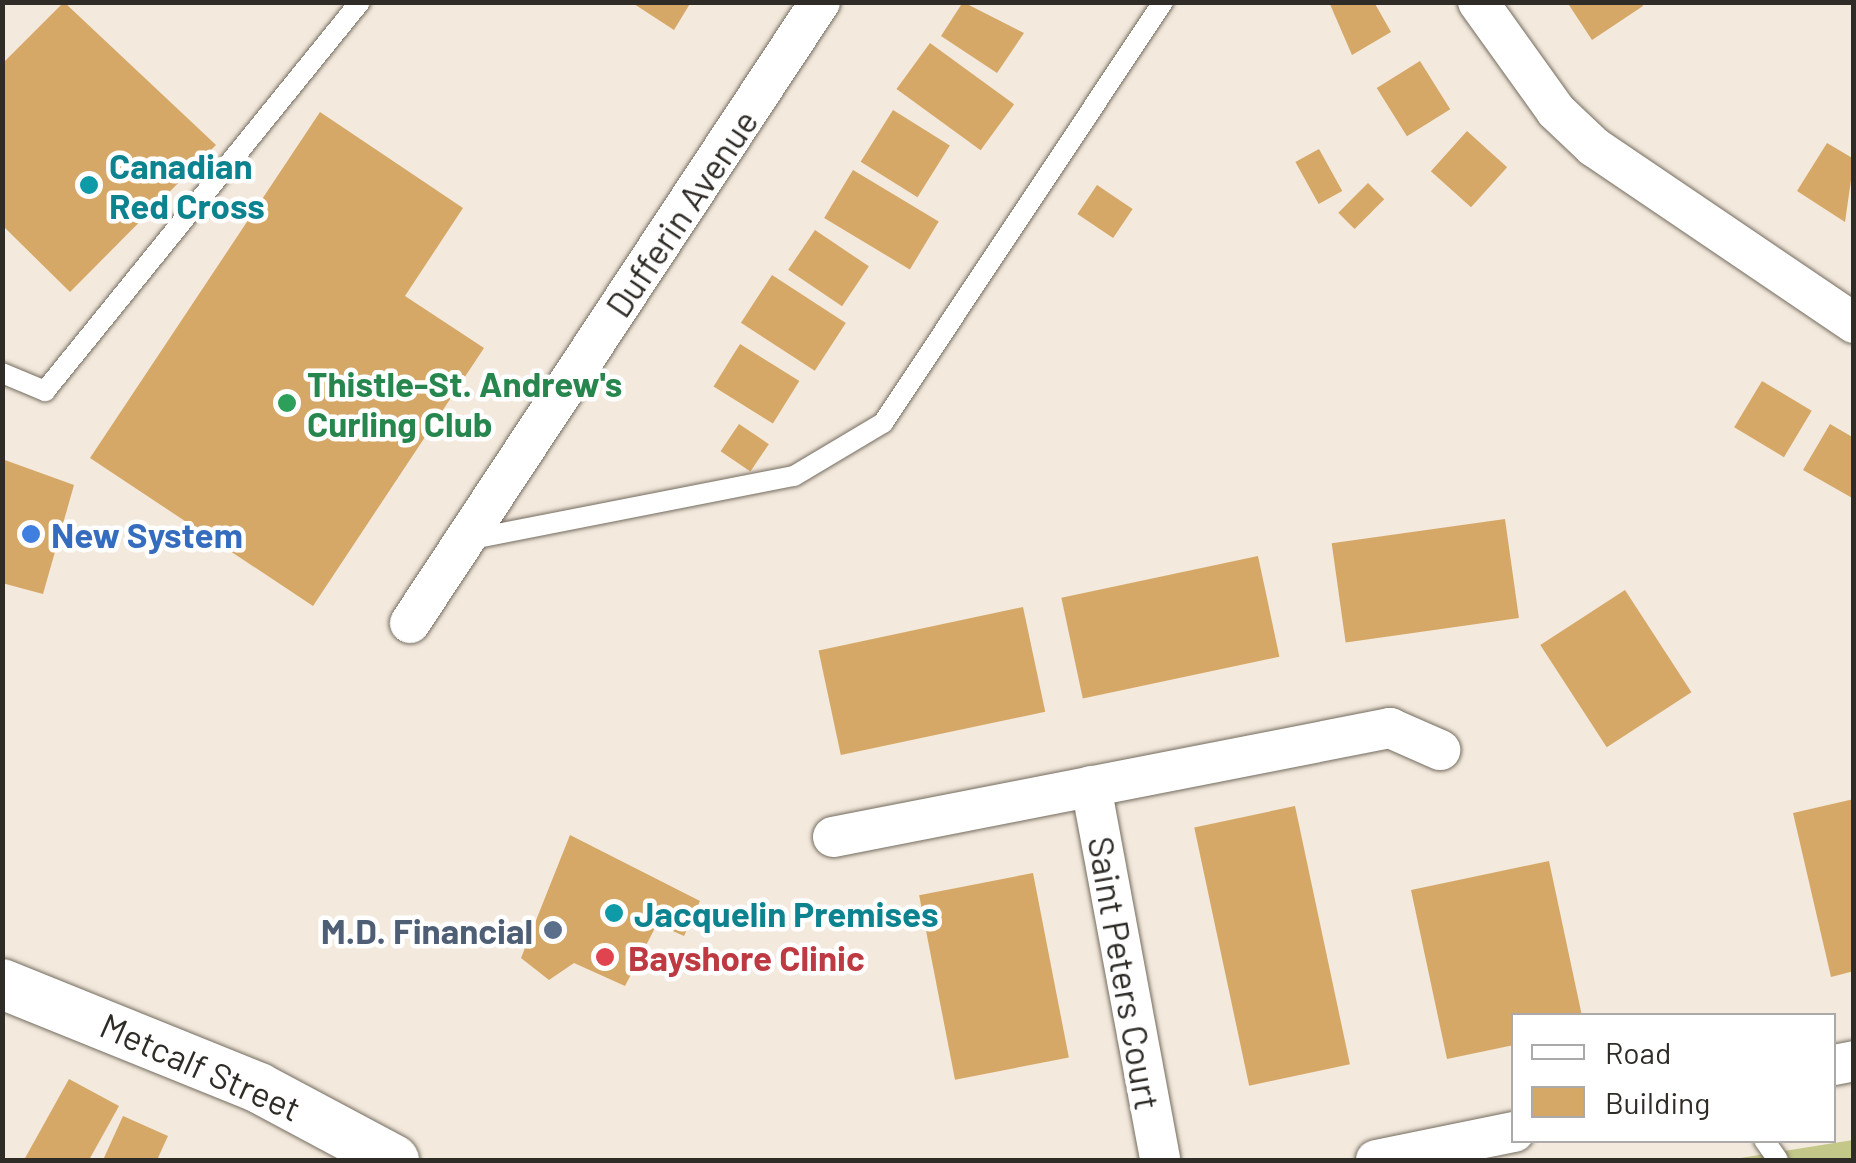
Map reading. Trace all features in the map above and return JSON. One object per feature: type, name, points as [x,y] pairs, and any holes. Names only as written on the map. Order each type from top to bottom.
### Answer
[{"type":"street","name":"Dufferin Avenue","points":[[410,623],[820,2]]},
{"type":"street","points":[[1478,2],[1556,111],[1594,147],[1854,324]]},
{"type":"street","name":"Saint Peters Court","points":[[832,837],[1390,728],[1440,750]]},
{"type":"street","name":"Saint Peters Court","points":[[1090,786],[1160,1160]]},
{"type":"street","name":"Metcalf Street","points":[[2,984],[260,1088],[394,1160]]},
{"type":"street","points":[[1376,1160],[1511,1133]]},
{"type":"lane","points":[[2,373],[45,391],[360,2]]},
{"type":"lane","points":[[464,540],[794,476],[882,424],[1163,2]]},
{"type":"green space","points":[[1853,1140],[1853,1160],[1728,1160],[1836,1143]]},
{"type":"building","name":"Canadian Red Cross","points":[[64,2],[216,145],[70,292],[2,225],[2,64]]},
{"type":"building","points":[[631,2],[691,2],[674,30]]},
{"type":"building","points":[[963,2],[1024,33],[997,73],[941,36]]},
{"type":"building","points":[[1329,2],[1374,2],[1391,32],[1352,55]]},
{"type":"building","points":[[1567,2],[1641,2],[1643,6],[1592,40]]},
{"type":"building","points":[[930,43],[1014,104],[981,150],[896,89]]},
{"type":"building","points":[[1420,61],[1450,109],[1407,136],[1377,88]]},
{"type":"building","points":[[893,110],[950,146],[917,197],[861,162]]},
{"type":"building","name":"Thistle-St. Andrew's Curling Club","points":[[320,112],[463,208],[405,296],[484,348],[313,606],[90,458]]},
{"type":"building","points":[[1467,131],[1507,167],[1471,207],[1431,171]]},
{"type":"building","points":[[1827,143],[1854,159],[1845,222],[1797,191]]},
{"type":"building","points":[[1319,149],[1342,191],[1319,204],[1295,162]]},
{"type":"building","points":[[853,170],[939,222],[910,270],[824,218]]},
{"type":"building","points":[[1368,183],[1384,199],[1355,229],[1338,213]]},
{"type":"building","points":[[1097,185],[1133,209],[1113,238],[1077,214]]},
{"type":"building","points":[[815,230],[869,266],[842,306],[788,270]]},
{"type":"building","points":[[772,275],[846,323],[815,371],[741,323]]},
{"type":"building","points":[[740,344],[799,381],[773,423],[714,386]]},
{"type":"building","points":[[1762,381],[1812,411],[1784,457],[1734,427]]},
{"type":"building","points":[[739,424],[769,444],[750,471],[721,451]]},
{"type":"building","points":[[1830,424],[1854,438],[1854,499],[1803,470]]},
{"type":"building","name":"New System","points":[[2,459],[74,485],[43,594],[2,583]]},
{"type":"building","points":[[1505,519],[1519,618],[1346,642],[1332,543]]},
{"type":"building","points":[[1258,556],[1279,657],[1083,699],[1061,598]]},
{"type":"building","points":[[1625,590],[1691,692],[1607,747],[1540,645]]},
{"type":"building","points":[[1023,607],[1045,712],[841,755],[819,650]]},
{"type":"building","points":[[1854,799],[1854,971],[1831,977],[1793,813]]},
{"type":"building","points":[[1295,806],[1350,1064],[1249,1086],[1194,827]]},
{"type":"building","name":"Jacquelin Premises","points":[[570,835],[700,901],[684,936],[657,924],[625,986],[574,963],[549,980],[521,958]]},
{"type":"building","points":[[1549,861],[1581,1013],[1511,1013],[1511,1046],[1447,1059],[1411,890]]},
{"type":"building","points":[[1033,873],[1069,1058],[955,1080],[919,895]]},
{"type":"building","points":[[69,1079],[119,1106],[89,1160],[24,1160]]},
{"type":"building","points":[[123,1116],[168,1136],[157,1160],[103,1160]]},
{"type":"place","name":"Canadian Red Cross","points":[[89,185]]},
{"type":"place","name":"Thistle-St. Andrew's Curling Club","points":[[287,403]]},
{"type":"place","name":"New System","points":[[31,534]]},
{"type":"place","name":"Jacquelin Premises","points":[[614,913]]},
{"type":"place","name":"M.D. Financial","points":[[553,930]]},
{"type":"place","name":"Bayshore Clinic","points":[[605,957]]}]
